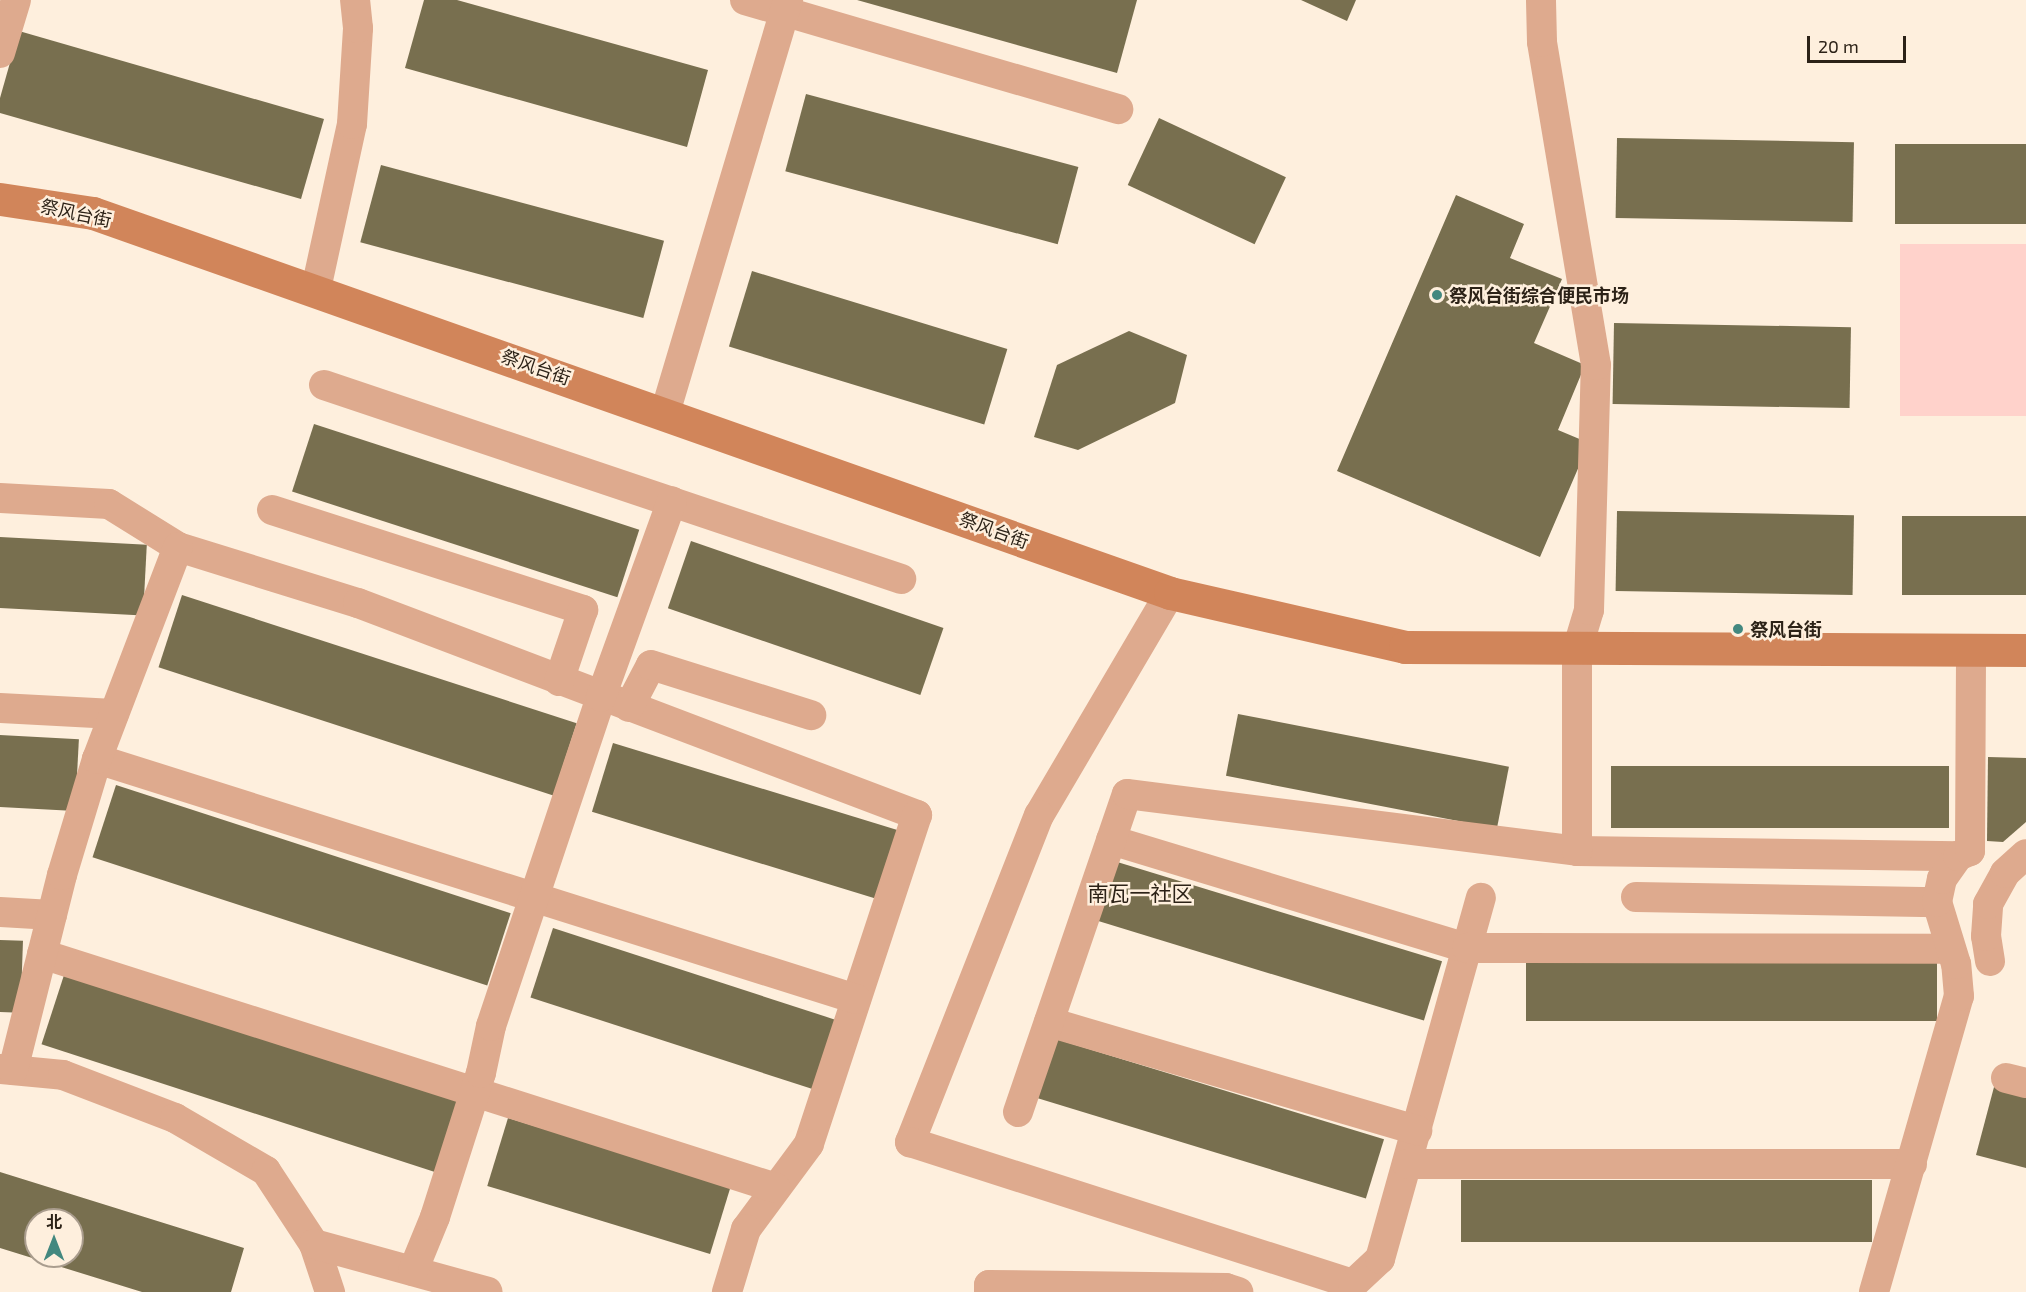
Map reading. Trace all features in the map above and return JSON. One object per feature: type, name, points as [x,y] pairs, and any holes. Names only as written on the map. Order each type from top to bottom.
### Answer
[{"type":"main road","name":"祭风台街","points":[[0,199],[93,213],[316,289],[1170,593],[1406,647],[1576,650],[2026,650]]},
{"type":"street","points":[[0,53],[16,0]]},
{"type":"street","points":[[316,289],[352,124],[358,28],[355,0]]},
{"type":"street","points":[[745,0],[787,6],[1118,109]]},
{"type":"street","points":[[1541,0],[1542,42],[1596,365],[1589,610],[1576,650],[1576,851]]},
{"type":"street","points":[[664,413],[787,6]]},
{"type":"street","points":[[324,385],[901,579]]},
{"type":"street","points":[[0,498],[109,504],[178,547],[358,603],[917,815],[809,1144],[746,1229],[727,1292]]},
{"type":"street","points":[[413,1271],[475,1094],[491,1026],[601,697],[672,501]]},
{"type":"street","points":[[272,510],[583,610],[559,681]]},
{"type":"street","points":[[178,547],[97,759],[42,954],[6,1069],[63,1076],[185,1124],[266,1171],[314,1244],[330,1292]]},
{"type":"street","points":[[1170,593],[1039,815],[910,1142],[1345,1287],[1353,1284],[1380,1259],[1481,898]]},
{"type":"street","points":[[1018,1112],[1127,794],[1576,851],[1958,856],[1970,851],[1971,650]]},
{"type":"street","points":[[629,707],[651,665],[811,715]]},
{"type":"street","points":[[0,708],[114,714]]},
{"type":"street","points":[[97,759],[856,999]]},
{"type":"street","points":[[1111,840],[1467,948],[1950,949]]},
{"type":"street","points":[[1990,961],[1986,936],[1989,904],[2005,873],[2026,854]]},
{"type":"street","points":[[1874,1292],[1959,996],[1950,949],[1937,902],[1942,879],[1958,856]]},
{"type":"street","points":[[1636,897],[1937,902]]},
{"type":"street","points":[[0,912],[52,915]]},
{"type":"street","points":[[42,954],[475,1094],[776,1188]]},
{"type":"street","points":[[1049,1022],[1417,1130]]},
{"type":"street","points":[[1407,1164],[1912,1164]]},
{"type":"street","points":[[314,1244],[488,1292]]},
{"type":"street","points":[[988,1292],[989,1285],[1226,1288],[1238,1292]]},
{"type":"shaded area","points":[[1900,244],[2026,244],[2026,416],[1900,416]]},
{"type":"building","points":[[424,0],[457,0],[708,70],[687,147],[405,68]]},
{"type":"building","points":[[857,0],[1137,0],[1117,73]]},
{"type":"building","points":[[1301,0],[1356,0],[1347,21]]},
{"type":"building","points":[[19,31],[324,119],[301,199],[0,113],[0,98]]},
{"type":"building","points":[[806,94],[1078,167],[1058,244],[785,171]]},
{"type":"building","points":[[1159,118],[1286,177],[1255,244],[1128,185]]},
{"type":"building","points":[[1617,138],[1854,142],[1853,222],[1616,218]]},
{"type":"building","points":[[1895,144],[2026,144],[2026,224],[1895,224]]},
{"type":"building","points":[[381,165],[664,241],[643,318],[360,242]]},
{"type":"building","points":[[1456,195],[1524,224],[1510,258],[1562,279],[1534,343],[1585,365],[1558,430],[1589,443],[1540,557],[1337,471]]},
{"type":"building","points":[[752,271],[1007,349],[984,425],[729,347]]},
{"type":"building","points":[[1614,323],[1851,327],[1850,408],[1613,404]]},
{"type":"building","points":[[1129,331],[1187,355],[1175,403],[1078,450],[1034,437],[1057,365]]},
{"type":"building","points":[[314,424],[639,530],[617,597],[292,492]]},
{"type":"building","points":[[1617,511],[1854,515],[1853,595],[1616,591]]},
{"type":"building","points":[[1902,516],[2026,516],[2026,595],[1902,595]]},
{"type":"building","points":[[0,537],[147,545],[143,616],[0,608]]},
{"type":"building","points":[[691,541],[943,628],[920,695],[668,608]]},
{"type":"building","points":[[182,595],[577,723],[553,796],[159,667]]},
{"type":"building","points":[[1238,714],[1509,767],[1497,829],[1226,776]]},
{"type":"building","points":[[0,735],[79,739],[75,811],[0,807]]},
{"type":"building","points":[[613,743],[899,830],[878,899],[592,812]]},
{"type":"building","points":[[1988,757],[2026,758],[2026,822],[2003,842],[1987,841]]},
{"type":"building","points":[[1611,766],[1949,766],[1949,828],[1611,828]]},
{"type":"building","points":[[116,785],[511,913],[487,986],[93,857]]},
{"type":"building","points":[[1114,861],[1442,961],[1424,1021],[1096,920]]},
{"type":"building","points":[[553,928],[837,1020],[815,1090],[530,997]]},
{"type":"building","points":[[0,940],[23,941],[20,1013],[0,1012]]},
{"type":"building","points":[[1526,959],[1937,959],[1937,1021],[1526,1021]]},
{"type":"building","points":[[65,972],[461,1101],[437,1173],[42,1044]]},
{"type":"building","points":[[1056,1039],[1384,1139],[1366,1199],[1038,1098]]},
{"type":"building","points":[[1994,1087],[2026,1095],[2026,1168],[1976,1155]]},
{"type":"building","points":[[508,1118],[731,1186],[710,1254],[487,1186]]},
{"type":"building","points":[[0,1172],[244,1248],[231,1292],[142,1292],[65,1268],[84,1268],[84,1208],[24,1208],[24,1255],[0,1248]]},
{"type":"building","points":[[1461,1180],[1872,1180],[1872,1242],[1461,1242]]},
{"type":"place","name":"祭风台街综合便民市场","points":[[1437,295]]},
{"type":"place","name":"祭风台街","points":[[1738,629]]},
{"type":"district","name":"南瓦一社区","points":[[1140,893]]}]
